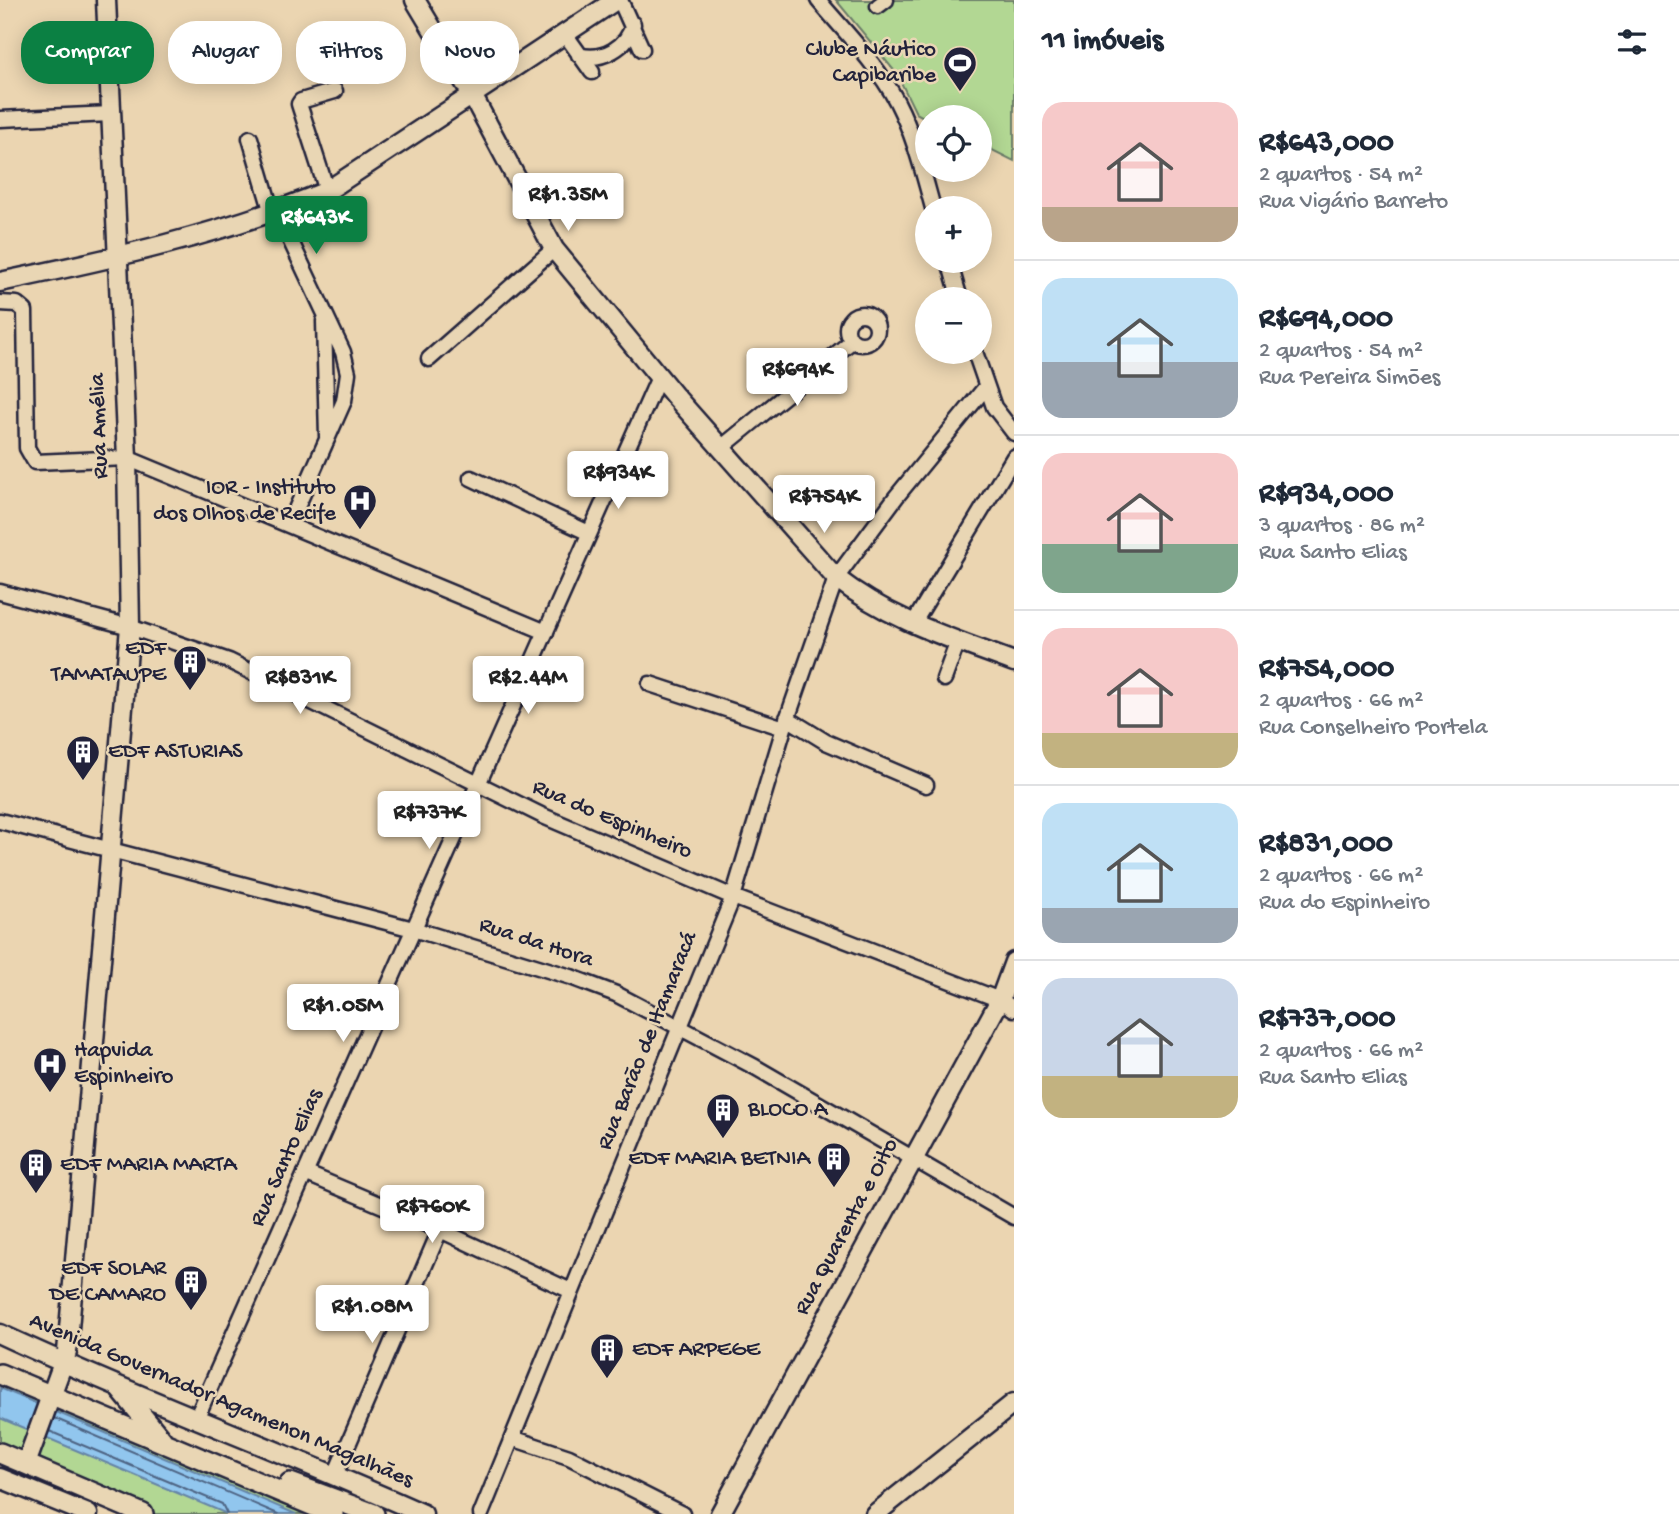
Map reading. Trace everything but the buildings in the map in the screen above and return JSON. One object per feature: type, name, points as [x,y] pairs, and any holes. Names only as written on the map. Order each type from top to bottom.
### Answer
[{"type":"highway","points":[[0,1374],[51,1401],[165,1443],[332,1514]]},
{"type":"highway","points":[[120,1389],[165,1443]]},
{"type":"highway","points":[[0,1454],[29,1457],[122,1514]]},
{"type":"highway","points":[[201,1458],[272,1477],[374,1514]]},
{"type":"highway","points":[[80,1488],[143,1514]]},
{"type":"main road","name":"Rua Amélia","points":[[29,1457],[65,1364],[89,1074],[113,851],[130,627],[127,458],[106,0]]},
{"type":"main road","points":[[415,0],[471,93],[554,249],[659,377],[836,578],[867,602],[913,624],[1014,662]]},
{"type":"main road","points":[[0,282],[117,257],[274,213],[327,191],[471,93],[618,0]]},
{"type":"main road","name":"Rua Quarenta e Oito","points":[[720,1514],[912,1157],[1007,1004],[1014,962]]},
{"type":"main road","name":"Avenida Governador Agamenon Magalhães","points":[[0,1334],[120,1389],[335,1475],[423,1514]]},
{"type":"main road","points":[[884,1512],[1014,1403]]},
{"type":"main road","points":[[0,1478],[88,1514]]},
{"type":"street","points":[[618,0],[633,24],[642,49]]},
{"type":"street","points":[[818,0],[879,74],[896,100],[915,145],[930,196]]},
{"type":"street","points":[[579,55],[596,58],[605,55],[629,38],[633,24]]},
{"type":"street","points":[[565,34],[592,72]]},
{"type":"street","points":[[327,191],[299,104],[301,101],[335,91]]},
{"type":"street","points":[[0,119],[111,114]]},
{"type":"street","points":[[250,138],[274,213],[343,352],[348,373],[344,401],[289,525]]},
{"type":"street","points":[[429,359],[554,249]]},
{"type":"street","points":[[0,303],[17,304],[25,311],[27,448],[32,459],[39,463],[127,458],[546,632]]},
{"type":"street","points":[[324,315],[327,442]]},
{"type":"street","points":[[721,448],[852,341]]},
{"type":"street","points":[[978,364],[985,388],[1000,418],[1014,433]]},
{"type":"street","name":"Rua Santo Elias","points":[[196,1419],[659,377]]},
{"type":"street","name":"Rua Barão de Itamaracá","points":[[481,1514],[733,897],[786,723],[836,578],[896,497],[985,388]]},
{"type":"street","points":[[913,624],[1014,457]]},
{"type":"street","points":[[471,478],[589,533]]},
{"type":"street","name":"Rua do Espinheiro","points":[[0,592],[130,627],[229,661],[477,786],[733,897],[1007,1004]]},
{"type":"street","points":[[944,679],[958,641]]},
{"type":"street","points":[[650,684],[786,723],[926,785]]},
{"type":"street","name":"Rua da Hora","points":[[0,821],[413,929],[571,977],[680,1024],[1014,1217]]},
{"type":"street","points":[[305,1173],[440,1230],[571,1291]]},
{"type":"street","points":[[335,1475],[440,1230]]},
{"type":"street","points":[[512,1438],[569,1457],[682,1514]]},
{"type":"green space","name":"Clube Náutico Capibaribe","points":[[836,0],[1014,0],[1014,161],[992,150],[992,105],[915,105],[915,111],[897,74]]},
{"type":"green space","points":[[0,1376],[314,1514],[144,1514],[0,1453]]},
{"type":"water","points":[[0,1388],[296,1514],[227,1514],[0,1418]]},
{"type":"place","name":"Clube Náutico Capibaribe","points":[[960,93]]},
{"type":"place","name":"IOR - Instituto dos Olhos de Recife","points":[[360,531]]},
{"type":"place","name":"EDF TAMATAUPE","points":[[190,692]]},
{"type":"place","name":"EDF ASTURIAS","points":[[83,782]]},
{"type":"place","name":"Hapvida Espinheiro","points":[[50,1094]]},
{"type":"place","name":"BLOCO A","points":[[723,1140]]},
{"type":"place","name":"EDF MARIA BETNIA","points":[[834,1189]]},
{"type":"place","name":"EDF MARIA MARTA","points":[[36,1195]]},
{"type":"place","name":"EDF SOLAR DE CAMARO","points":[[191,1312]]},
{"type":"place","name":"EDF ARPEGE","points":[[607,1380]]}]
